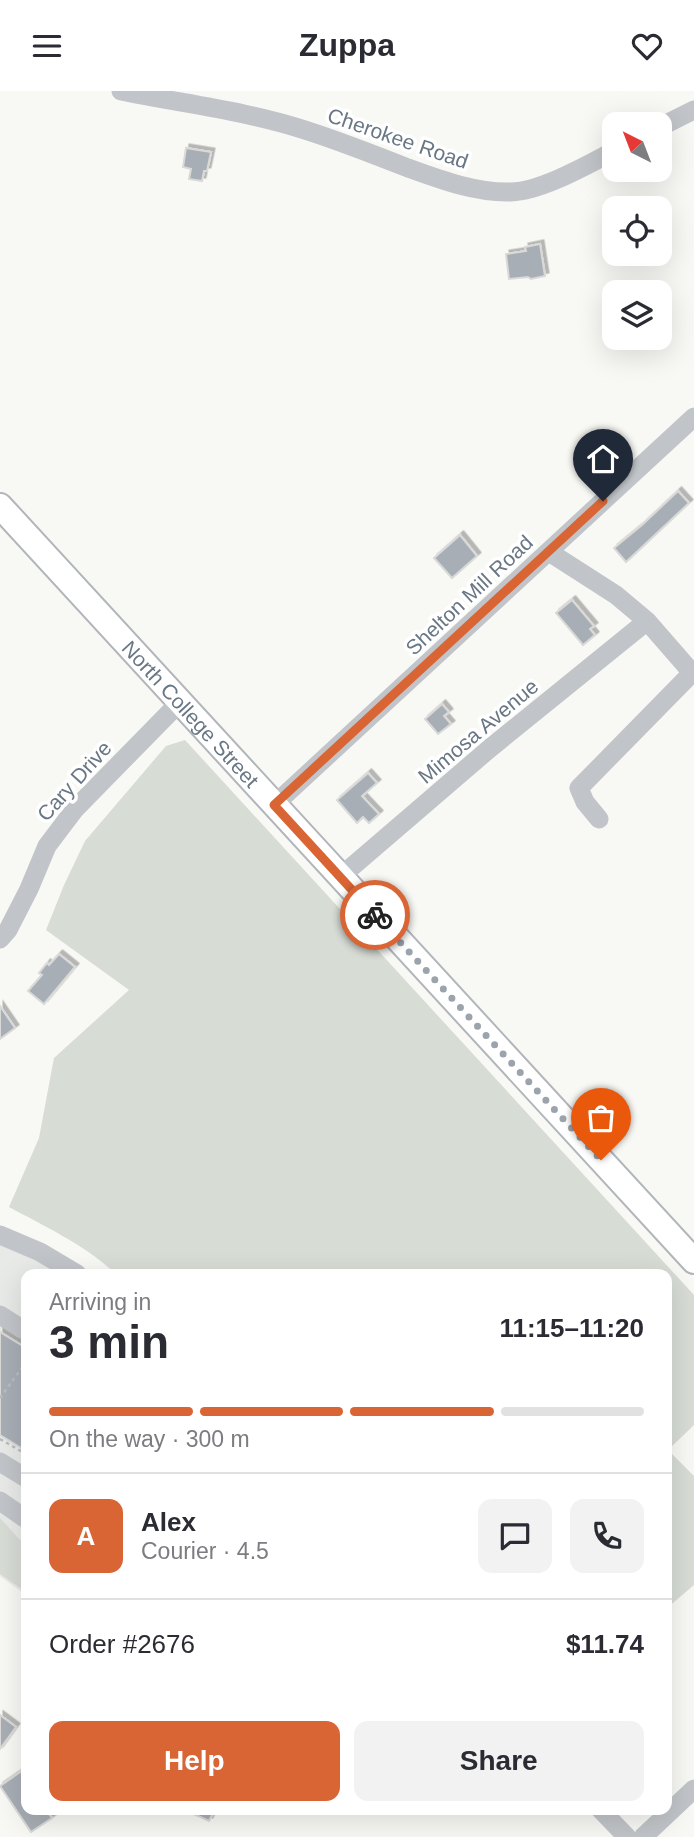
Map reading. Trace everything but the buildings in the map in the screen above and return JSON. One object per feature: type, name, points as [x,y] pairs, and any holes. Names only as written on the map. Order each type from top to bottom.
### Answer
[{"type":"main road","name":"North College Street","points":[[0,506],[694,1261]]},
{"type":"street","name":"Cherokee Road","points":[[123,91],[263,118],[437,178],[481,190],[527,190],[570,174],[602,157]]},
{"type":"street","points":[[672,121],[694,110]]},
{"type":"street","name":"Shelton Mill Road","points":[[274,805],[694,417]]},
{"type":"street","points":[[549,552],[615,595],[647,621],[693,674],[579,788],[585,802],[599,819]]},
{"type":"street","name":"Mimosa Avenue","points":[[340,877],[489,749],[647,621]]},
{"type":"street","name":"Cary Drive","points":[[0,939],[8,930],[29,889],[47,846],[75,809],[180,702]]},
{"type":"street","points":[[0,1235],[40,1252],[69,1269]]},
{"type":"street","points":[[0,1315],[21,1328]]},
{"type":"street","points":[[0,1462],[21,1475]]},
{"type":"street","points":[[0,1501],[21,1516]]},
{"type":"street","points":[[672,1810],[694,1789]]},
{"type":"street","points":[[606,1815],[627,1837]]},
{"type":"street","points":[[643,1837],[666,1815]]},
{"type":"path","points":[[0,1398],[21,1368]]},
{"type":"path","points":[[0,1439],[21,1451]]},
{"type":"shaded area","points":[[185,740],[670,1269],[110,1269],[78,1245],[9,1207],[39,1138],[54,1058],[129,990],[46,930],[85,841],[166,746]]},
{"type":"shaded area","points":[[0,1243],[53,1269],[21,1269],[21,1591],[0,1576]]},
{"type":"shaded area","points":[[672,1271],[694,1295],[694,1425],[672,1446]]},
{"type":"shaded area","points":[[672,1454],[694,1476],[694,1585],[672,1604]]},
{"type":"shaded area","points":[[0,1518],[21,1541],[21,1589],[0,1574]]},
{"type":"way so far","points":[[375,915],[601,1160]]},
{"type":"route","points":[[375,915],[274,805],[603,501]]}]
